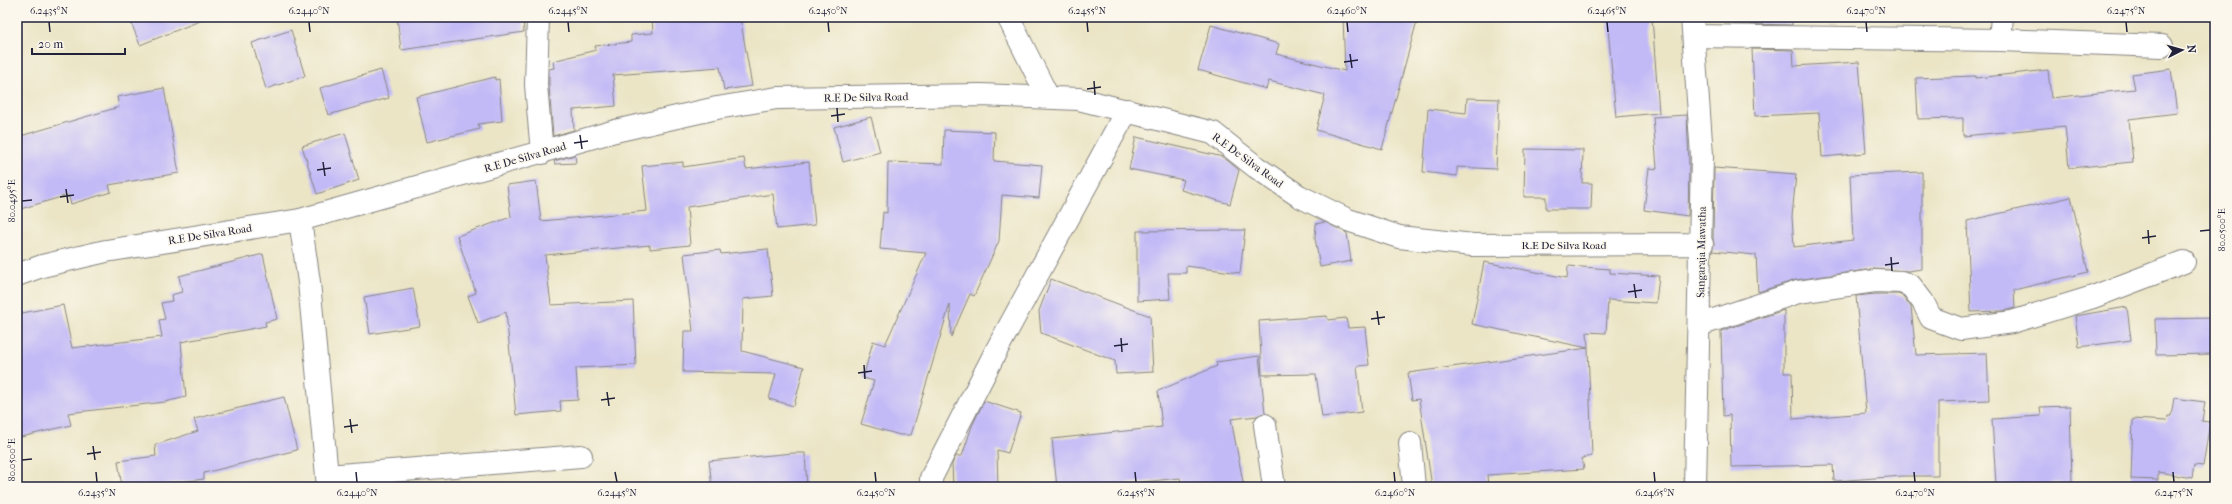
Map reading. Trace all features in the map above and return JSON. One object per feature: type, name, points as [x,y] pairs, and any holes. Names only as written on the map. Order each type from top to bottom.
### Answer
[{"type":"street","points":[[538,17],[536,85],[542,153]]},
{"type":"street","points":[[1008,17],[1048,97]]},
{"type":"street","points":[[2000,40],[2002,17]]},
{"type":"street","points":[[1694,26],[2162,46]]},
{"type":"street","name":"Sangaraja Mawatha","points":[[1694,26],[1702,155],[1702,244],[1695,487]]},
{"type":"street","name":"R.E De Silva Road","points":[[17,275],[42,266],[106,251],[300,220],[616,131],[717,108],[777,98],[981,95],[1079,99],[1213,133],[1256,166],[1299,196],[1348,220],[1399,237],[1473,245],[1702,244]]},
{"type":"street","points":[[931,487],[931,478],[996,351],[1127,110]]},
{"type":"street","points":[[300,220],[309,282],[327,481],[581,456]]},
{"type":"street","points":[[1699,325],[1798,292],[1875,281],[1901,282],[1911,286],[1923,302],[1931,318],[1961,329],[2012,322],[2092,297],[2184,262]]},
{"type":"street","points":[[1265,425],[1274,487]]},
{"type":"street","points":[[1410,443],[1414,487]]},
{"type":"building","points":[[129,17],[207,17],[207,18],[140,45]]},
{"type":"building","points":[[397,17],[523,17],[524,32],[401,50]]},
{"type":"building","points":[[652,17],[740,17],[752,86],[724,90],[720,67],[613,75],[616,106],[573,110],[574,130],[553,136],[549,69],[554,68],[553,61],[596,50],[595,46],[631,42],[631,35],[653,33]]},
{"type":"building","points":[[1343,17],[1418,17],[1382,149],[1316,130],[1325,95],[1269,81],[1266,89],[1198,70],[1211,25],[1279,44],[1276,54],[1345,71]]},
{"type":"building","points":[[1607,17],[1652,17],[1659,113],[1616,117]]},
{"type":"building","points":[[1751,17],[1792,17],[1792,25],[1751,24]]},
{"type":"building","points":[[291,30],[305,76],[266,89],[252,43]]},
{"type":"building","points":[[1752,49],[1793,50],[1794,66],[1859,62],[1866,153],[1822,157],[1819,113],[1755,116]]},
{"type":"building","points":[[2171,69],[2177,113],[2129,119],[2133,162],[2069,168],[2065,126],[1963,136],[1963,118],[1918,119],[1916,78],[1976,76],[1976,78],[2048,70],[2051,98],[2135,89],[2132,74]]},
{"type":"building","points":[[381,70],[389,98],[328,115],[320,88]]},
{"type":"building","points":[[495,77],[495,80],[499,79],[502,121],[478,124],[480,129],[427,142],[416,97]]},
{"type":"building","points":[[164,88],[179,173],[109,185],[111,192],[71,204],[68,195],[17,210],[17,137],[119,107],[117,97]]},
{"type":"building","points":[[1467,98],[1499,99],[1496,169],[1457,167],[1457,176],[1423,172],[1428,109],[1466,113]]},
{"type":"building","points":[[1687,115],[1689,166],[1688,216],[1644,210],[1649,168],[1657,169],[1653,117]]},
{"type":"building","points":[[871,117],[880,152],[843,162],[834,127]]},
{"type":"building","points":[[944,130],[995,132],[994,161],[1042,165],[1039,198],[1002,195],[999,241],[974,296],[970,294],[951,337],[950,304],[911,435],[900,435],[861,424],[874,381],[863,378],[873,341],[885,345],[926,253],[880,249],[883,212],[887,213],[888,162],[943,164]]},
{"type":"building","points":[[345,133],[359,180],[317,194],[302,146]]},
{"type":"building","points":[[1136,137],[1223,157],[1239,170],[1230,204],[1181,190],[1184,180],[1129,169]]},
{"type":"building","points":[[1525,149],[1583,150],[1582,183],[1592,183],[1591,209],[1546,209],[1546,197],[1524,197]]},
{"type":"building","points":[[575,155],[576,163],[555,164],[554,161]]},
{"type":"building","points":[[744,158],[746,169],[809,162],[815,225],[777,229],[773,194],[687,207],[690,245],[650,249],[650,245],[545,255],[551,305],[633,301],[636,365],[576,368],[578,400],[560,401],[561,411],[516,415],[506,312],[478,323],[468,296],[476,293],[457,236],[511,217],[507,185],[536,181],[541,221],[647,211],[642,166],[683,162],[683,167]]},
{"type":"building","points":[[1714,168],[1796,174],[1792,217],[1794,247],[1853,240],[1850,175],[1922,172],[1922,269],[1908,271],[1873,269],[1796,280],[1758,292],[1756,255],[1712,251],[1714,244]]},
{"type":"building","points":[[2071,197],[2088,272],[2014,290],[2015,308],[2003,311],[1971,312],[1967,221]]},
{"type":"building","points":[[1325,222],[1347,233],[1351,261],[1320,267],[1315,238],[1316,224]]},
{"type":"building","points":[[1245,230],[1240,273],[1186,266],[1186,273],[1168,273],[1170,299],[1137,301],[1137,231]]},
{"type":"building","points":[[768,249],[773,296],[743,299],[742,351],[804,367],[794,406],[769,399],[776,374],[683,372],[684,331],[693,331],[684,254],[720,250],[721,254]]},
{"type":"building","points":[[263,254],[277,319],[265,322],[266,326],[181,342],[186,397],[165,402],[68,413],[71,425],[17,438],[17,314],[63,305],[72,348],[162,337],[159,320],[165,319],[161,303],[172,301],[171,295],[182,292],[179,276]]},
{"type":"building","points":[[1484,262],[1567,278],[1568,266],[1610,269],[1610,273],[1659,276],[1656,303],[1608,300],[1606,333],[1587,332],[1588,348],[1472,324]]},
{"type":"building","points":[[1051,279],[1150,316],[1153,372],[1116,374],[1115,361],[1041,333],[1039,311]]},
{"type":"building","points":[[413,288],[420,326],[370,334],[364,297]]},
{"type":"building","points":[[1898,294],[1903,296],[1911,307],[1916,355],[1987,353],[1989,400],[1938,402],[1938,476],[1903,476],[1834,481],[1833,465],[1731,467],[1730,415],[1723,416],[1721,331],[1784,310],[1784,373],[1792,373],[1793,419],[1866,413],[1856,296]]},
{"type":"building","points":[[2127,307],[2131,340],[2079,347],[2075,316]]},
{"type":"building","points":[[1327,316],[1328,320],[1346,318],[1348,328],[1365,327],[1369,365],[1357,366],[1362,412],[1322,417],[1316,374],[1262,375],[1259,321]]},
{"type":"building","points":[[2214,318],[2215,354],[2156,355],[2155,319]]},
{"type":"building","points":[[1588,348],[1592,456],[1582,458],[1584,469],[1487,475],[1488,487],[1432,487],[1419,399],[1412,400],[1408,373]]},
{"type":"building","points":[[1259,356],[1265,413],[1257,416],[1231,419],[1244,487],[1182,487],[1180,478],[1096,487],[1057,487],[1052,439],[1162,427],[1158,391],[1217,366],[1216,362]]},
{"type":"building","points":[[284,397],[297,450],[204,473],[204,479],[140,487],[122,487],[118,461],[156,456],[155,445],[198,431],[194,419]]},
{"type":"building","points":[[2174,398],[2205,402],[2202,421],[2210,422],[2203,466],[2194,465],[2192,478],[2158,472],[2158,480],[2131,479],[2133,419],[2167,421],[2168,416],[2171,416]]},
{"type":"building","points":[[984,401],[1021,413],[1008,453],[997,450],[998,487],[953,487],[952,464],[956,456],[962,456],[972,426]]},
{"type":"building","points":[[2070,406],[2072,482],[1996,485],[1992,419],[2041,416],[2040,407]]},
{"type":"building","points":[[805,453],[807,487],[712,487],[709,461]]}]
